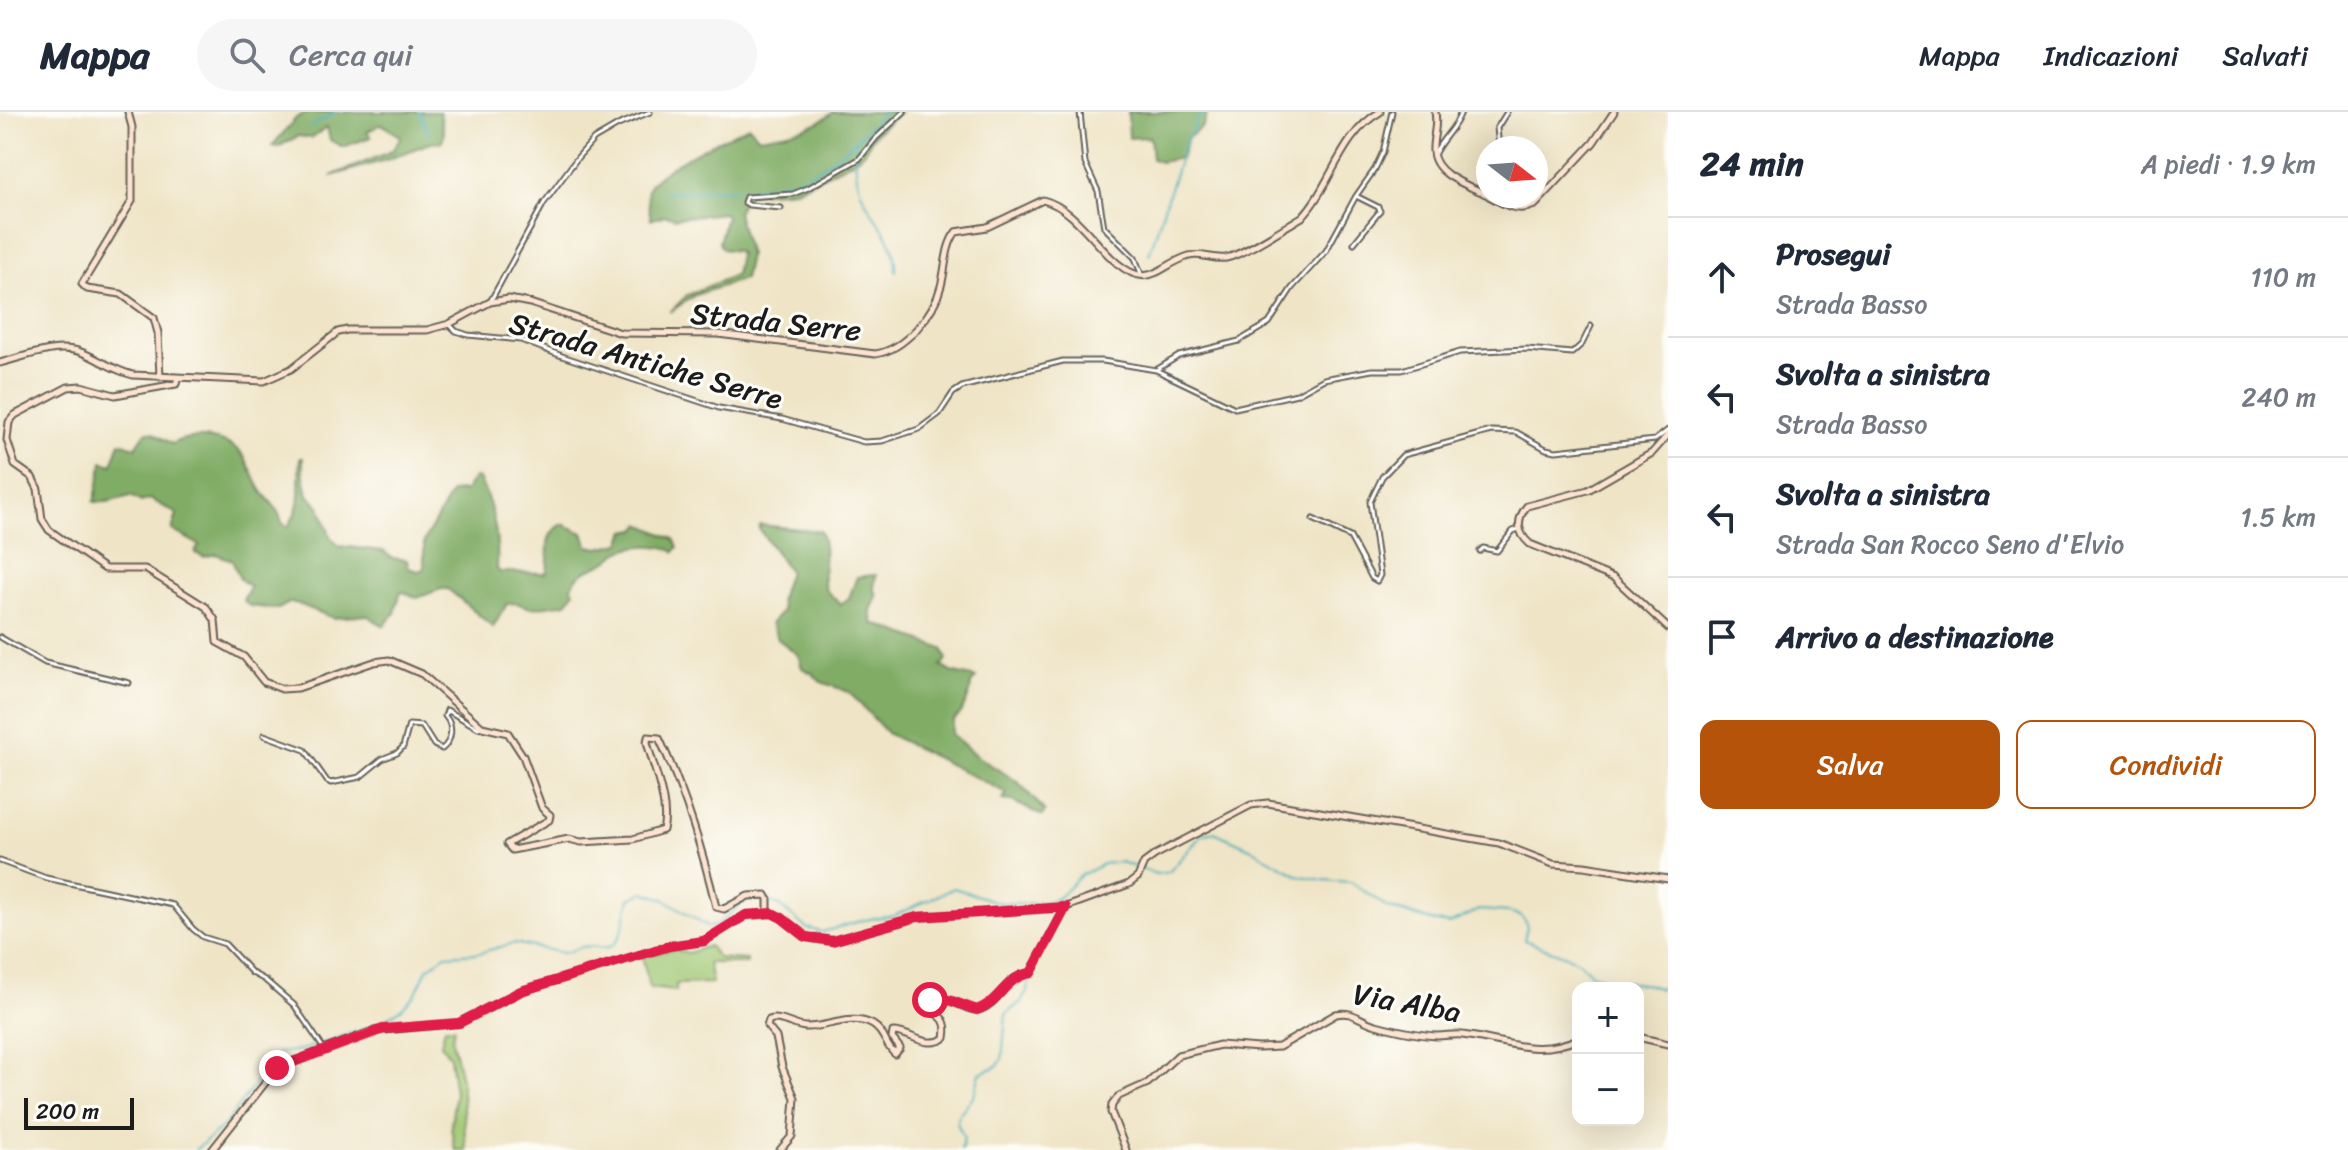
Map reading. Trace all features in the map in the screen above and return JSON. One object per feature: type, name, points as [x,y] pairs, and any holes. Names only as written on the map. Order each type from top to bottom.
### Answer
[{"type":"street","points":[[128,112],[132,127],[132,201],[82,284],[87,289],[121,294],[154,318],[158,333],[160,377]]},
{"type":"street","points":[[490,302],[544,203],[578,157],[594,139],[650,112]]},
{"type":"street","points":[[781,208],[744,202],[746,197],[755,195],[793,194],[808,188],[855,161],[904,112]]},
{"type":"street","points":[[1080,112],[1085,163],[1098,191],[1104,227],[1135,258],[1142,276],[1162,272],[1195,255],[1227,258],[1302,217],[1311,208],[1348,142],[1380,112]]},
{"type":"street","points":[[1156,370],[1179,356],[1239,341],[1269,323],[1292,288],[1326,251],[1383,152],[1392,112]]},
{"type":"street","points":[[1435,112],[1434,157],[1440,168],[1476,189]]},
{"type":"street","points":[[1434,157],[1461,112]]},
{"type":"street","points":[[1498,136],[1497,128],[1507,112]]},
{"type":"street","points":[[1548,192],[1593,143],[1614,112]]},
{"type":"street","points":[[1354,243],[1380,211],[1356,196]]},
{"type":"street","name":"Strada Serre","points":[[0,363],[64,349],[78,351],[113,370],[133,375],[262,381],[291,369],[338,332],[427,330],[449,324],[490,302],[509,299],[621,333],[718,334],[875,354],[888,353],[913,332],[935,304],[950,239],[956,232],[987,227],[1043,200],[1063,208],[1116,262],[1129,273],[1142,276]]},
{"type":"street","name":"Strada Antiche Serre","points":[[449,324],[456,331],[468,335],[521,340],[719,408],[782,419],[864,442],[882,441],[919,429],[939,414],[957,389],[1055,362],[1103,361],[1156,370],[1228,406],[1243,408],[1297,394],[1324,379],[1372,370],[1411,368],[1455,353],[1527,349],[1572,353],[1582,344],[1591,326]]},
{"type":"street","points":[[178,378],[176,384],[115,395],[81,386],[68,387],[15,415],[6,431],[9,447],[15,465],[32,477],[38,489],[42,519],[49,530],[105,569],[145,569],[206,607],[215,620],[217,642],[239,653],[270,685],[282,689],[298,688],[374,662],[389,660],[422,674],[482,727]]},
{"type":"street","points":[[1313,519],[1350,537],[1372,578],[1377,581],[1380,575],[1370,502],[1382,477],[1403,455],[1491,431],[1516,432],[1546,449],[1556,451],[1655,440],[1668,433]]},
{"type":"street","points":[[1668,433],[1652,453],[1588,490],[1527,506],[1519,520],[1519,529],[1530,544],[1614,578],[1668,628]]},
{"type":"street","points":[[1480,551],[1483,548],[1497,551],[1513,531],[1519,529]]},
{"type":"street","points":[[0,637],[45,663],[129,683]]},
{"type":"street","points":[[264,735],[305,750],[331,783],[352,776],[360,777],[385,757],[397,753],[403,747],[409,725],[422,726],[437,749],[445,747],[450,739],[451,725],[445,716],[447,710],[478,728],[508,733],[517,744],[542,808],[550,815],[549,820],[507,844],[512,850],[569,839],[581,842],[633,839],[663,830],[663,796],[647,742],[648,737],[659,738],[677,777],[705,860],[716,907],[724,909],[748,896],[766,895],[768,910]]},
{"type":"street","points":[[212,1150],[273,1072],[324,1048],[383,1029],[459,1023],[521,991],[669,946],[704,941],[739,917],[768,910],[806,937],[821,941],[848,937],[917,917],[1062,908],[1135,881],[1143,866],[1155,855],[1243,808],[1268,803],[1499,843],[1553,864],[1668,879]]},
{"type":"street","points":[[0,861],[46,878],[173,905],[193,929],[203,937],[225,944],[252,973],[284,996],[305,1019],[324,1048]]},
{"type":"street","points":[[780,1150],[792,1136],[796,1104],[782,1067],[776,1037],[767,1026],[769,1020],[775,1018],[805,1027],[861,1020],[881,1031],[895,1054],[900,1048],[892,1038],[893,1032],[898,1031],[922,1042],[940,1042],[945,1038],[945,1021],[941,1015],[928,1009],[927,1003],[930,1000],[949,1000],[981,1009],[1012,979],[1028,973],[1062,908]]},
{"type":"street","name":"Via Alba","points":[[1126,1150],[1111,1112],[1112,1105],[1119,1096],[1148,1083],[1178,1055],[1220,1045],[1283,1046],[1336,1014],[1345,1012],[1376,1025],[1419,1033],[1461,1035],[1536,1049],[1572,1041]]},
{"type":"street","points":[[1644,1038],[1668,1044]]},
{"type":"green space","points":[[307,112],[440,112],[444,135],[441,143],[432,142],[331,176],[392,151],[401,136],[381,124],[367,132],[371,137],[343,147],[330,140],[327,127],[311,138],[298,136],[278,147],[272,146],[296,118]]},
{"type":"green space","points":[[833,112],[900,112],[875,134],[864,152],[853,161],[795,190],[754,193],[744,197],[737,213],[749,255],[744,279],[695,295],[670,312],[687,295],[735,275],[739,254],[723,249],[719,243],[726,216],[724,213],[675,218],[665,215],[651,220],[648,189],[653,181],[693,154],[749,126],[759,137],[818,123]]},
{"type":"green space","points":[[1128,112],[1208,112],[1203,126],[1188,138],[1181,158],[1160,162],[1152,159],[1150,137],[1129,138]]},
{"type":"green space","points":[[146,432],[152,432],[172,444],[208,438],[235,448],[245,458],[282,523],[288,527],[297,509],[300,458],[303,458],[308,495],[320,507],[331,538],[339,546],[383,551],[392,558],[407,560],[408,568],[418,571],[424,569],[424,541],[452,492],[465,491],[474,478],[479,479],[492,512],[497,569],[500,572],[546,573],[548,540],[555,529],[563,524],[583,533],[588,546],[599,548],[621,543],[626,531],[637,529],[641,524],[674,539],[678,547],[674,552],[654,546],[623,550],[578,577],[567,603],[531,608],[516,603],[507,604],[493,627],[448,589],[417,598],[400,593],[395,613],[384,626],[366,615],[333,618],[296,603],[278,609],[250,606],[243,600],[250,587],[240,579],[232,560],[216,554],[204,557],[195,553],[199,545],[172,530],[177,514],[150,499],[141,502],[131,496],[94,502],[103,462],[112,465],[120,442],[135,447]]},
{"type":"green space","points":[[760,525],[820,531],[824,547],[824,585],[829,594],[841,604],[849,598],[857,577],[876,575],[874,587],[877,596],[871,611],[873,623],[943,649],[947,660],[941,666],[951,672],[976,678],[961,713],[953,721],[951,734],[978,757],[1018,782],[1045,811],[1042,816],[1012,801],[1002,800],[1007,793],[888,734],[849,692],[821,682],[802,668],[798,655],[778,639],[771,623],[782,611],[780,599],[789,571],[759,529]]},
{"type":"green space","points":[[709,946],[718,958],[747,960],[747,963],[708,963],[712,983],[676,984],[676,991],[650,988],[642,956],[673,949],[688,953]]},
{"type":"green space","points":[[445,1027],[454,1027],[452,1040],[461,1079],[466,1150],[455,1150],[451,1126],[455,1093],[450,1057],[441,1044]]},
{"type":"waterway","points":[[311,127],[336,112]]},
{"type":"waterway","points":[[419,112],[429,134]]},
{"type":"waterway","points":[[665,193],[760,187],[790,181],[816,170],[841,152],[885,112]]},
{"type":"waterway","points":[[1149,255],[1183,148],[1202,112]]},
{"type":"waterway","points":[[856,143],[859,185],[890,241],[896,271]]},
{"type":"waterway","points":[[771,902],[806,928],[822,932],[864,920],[894,916],[954,888],[1000,903],[1042,903],[1058,898],[1081,875],[1103,864],[1120,862],[1156,874],[1169,872],[1202,835],[1214,832],[1297,875],[1351,882],[1387,907],[1431,921],[1449,924],[1479,910],[1521,916],[1527,927],[1524,940],[1577,960],[1592,974],[1650,985],[1668,992]]},
{"type":"waterway","points":[[195,1150],[223,1127],[278,1053],[301,1050],[374,1026],[401,1009],[415,995],[427,969],[445,955],[479,953],[514,943],[563,953],[585,947],[609,947],[618,940],[630,899],[644,892],[664,899],[709,927],[724,920],[739,905],[765,900]]},
{"type":"waterway","points":[[961,1150],[964,1138],[957,1123],[959,1114],[974,1096],[980,1073],[996,1067],[1002,1060],[1006,1014],[1021,1002],[1027,992],[1030,968],[1059,912],[1058,900]]},
{"type":"route","points":[[277,1068],[373,1031],[459,1023],[521,991],[669,946],[704,941],[746,915],[772,913],[806,937],[832,941],[917,917],[1066,907],[1031,973],[1012,979],[985,1006],[977,1010],[949,1000],[930,1000]]}]
